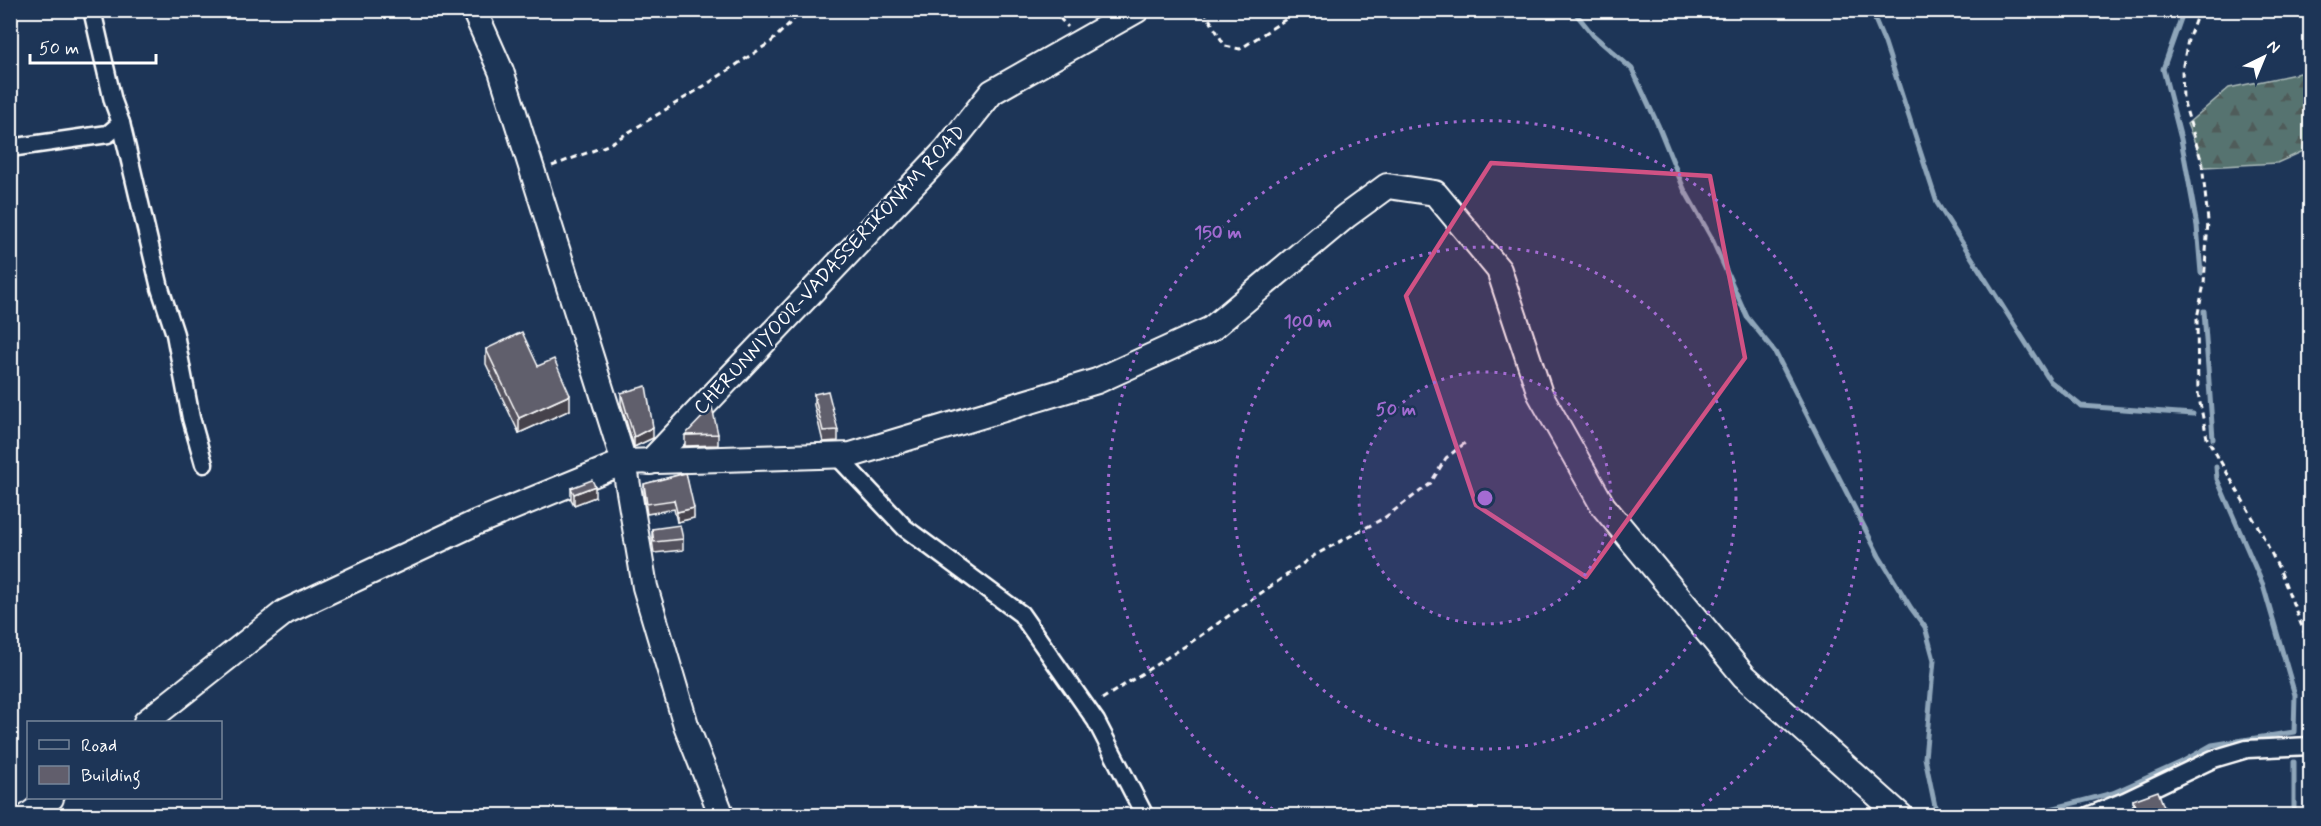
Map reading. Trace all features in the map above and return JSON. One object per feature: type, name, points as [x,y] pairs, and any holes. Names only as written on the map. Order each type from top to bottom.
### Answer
[{"type":"main road","points":[[474,10],[501,71],[624,462],[645,587],[687,725],[722,816]]},
{"type":"main road","name":"CHERUNNIYOOR-VADASSERIKONAM ROAD","points":[[650,462],[946,150],[992,92],[1137,10]]},
{"type":"main road","points":[[149,721],[285,612],[475,523],[624,462],[851,455],[1097,381],[1211,329],[1346,216],[1387,186],[1435,193],[1499,270],[1540,394],[1602,506],[1744,676],[1901,816]]},
{"type":"main road","points":[[28,816],[50,799]]},
{"type":"street","points":[[92,10],[160,288],[175,334],[191,418],[204,464]]},
{"type":"street","points":[[10,147],[108,134],[121,123]]},
{"type":"street","points":[[837,456],[905,528],[1021,614],[1088,709],[1144,816]]},
{"type":"street","points":[[2088,816],[2213,759],[2247,749],[2310,746]]},
{"type":"path","points":[[533,172],[608,145],[746,60],[771,42],[804,10]]},
{"type":"path","points":[[1204,10],[1225,46],[1240,49],[1300,10]]},
{"type":"path","points":[[2199,10],[2188,40],[2182,70],[2183,99],[2202,163],[2208,221],[2204,284],[2197,318],[2198,393],[2207,438],[2266,543],[2310,647]]},
{"type":"path","points":[[1088,709],[1239,610],[1315,555],[1384,518],[1430,484],[1446,458],[1465,443]]},
{"type":"highlighted area","points":[[1491,163],[1710,176],[1745,358],[1586,577],[1476,505],[1406,296]]},
{"type":"green space","points":[[2310,71],[2310,148],[2277,163],[2205,167],[2187,124],[2229,88]]},
{"type":"building","points":[[522,332],[538,366],[554,359],[570,395],[519,418],[486,349]]},
{"type":"building","points":[[646,386],[653,427],[634,437],[621,393]]},
{"type":"building","points":[[828,391],[838,430],[823,431],[814,394]]},
{"type":"building","points":[[712,407],[718,434],[685,435]]},
{"type":"building","points":[[686,473],[694,508],[677,512],[674,500],[647,504],[644,484]]},
{"type":"building","points":[[592,480],[595,486],[574,494],[571,488]]},
{"type":"building","points":[[680,525],[683,539],[654,542],[652,529]]},
{"type":"building","points":[[2158,791],[2165,810],[2138,816],[2133,800]]},
{"type":"waterway","points":[[1573,10],[1593,35],[1632,69],[1684,189],[1711,237],[1747,317],[1775,352],[1879,556],[1925,627],[1934,660],[1925,758],[1937,816]]},
{"type":"waterway","points":[[1871,10],[1885,43],[1937,203],[2050,381],[2081,406],[2193,414]]},
{"type":"waterway","points":[[2184,10],[2163,69],[2181,139],[2197,226],[2201,273]]},
{"type":"waterway","points":[[2204,311],[2213,439]]},
{"type":"waterway","points":[[2023,816],[2113,793],[2182,762],[2212,745],[2294,732],[2295,695],[2263,585],[2217,479],[2216,467]]},
{"type":"waterway","points":[[2294,762],[2294,816]]}]
